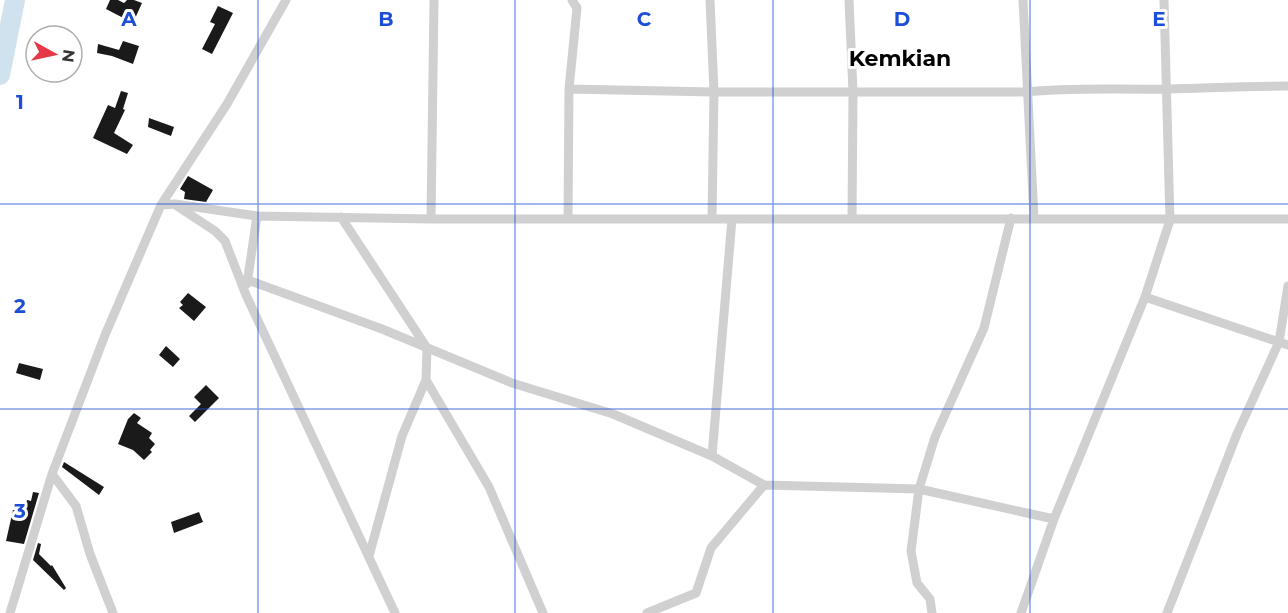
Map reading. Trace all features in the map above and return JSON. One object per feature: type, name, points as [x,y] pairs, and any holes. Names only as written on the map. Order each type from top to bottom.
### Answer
[{"type":"street","points":[[10,613],[52,474],[105,335],[160,206],[227,104],[286,0]]},
{"type":"street","points":[[431,219],[434,0]]},
{"type":"street","points":[[568,218],[569,89],[576,8],[572,0]]},
{"type":"street","points":[[710,0],[714,92],[712,219]]},
{"type":"street","points":[[849,0],[853,92],[852,218]]},
{"type":"street","points":[[1023,0],[1034,218]]},
{"type":"street","points":[[1021,613],[1054,519],[1145,297],[1170,220],[1164,0]]},
{"type":"street","points":[[569,89],[714,92],[1026,92],[1061,89],[1288,86]]},
{"type":"street","points":[[160,206],[175,204],[257,216],[431,219],[1288,219]]},
{"type":"street","points":[[175,204],[215,231],[225,241],[246,295],[395,613]]},
{"type":"street","points":[[246,295],[257,216]]},
{"type":"street","points":[[341,217],[427,348],[426,380],[402,436],[369,556]]},
{"type":"street","points":[[932,613],[930,599],[917,583],[911,552],[919,489],[935,437],[984,328],[1011,218]]},
{"type":"street","points":[[712,456],[732,219]]},
{"type":"street","points":[[248,280],[322,306],[512,383],[613,414],[712,456],[764,485],[919,489],[1054,519]]},
{"type":"street","points":[[1167,613],[1233,444],[1284,344],[1288,286]]},
{"type":"street","points":[[1145,297],[1284,344]]},
{"type":"street","points":[[426,380],[489,488],[543,613]]},
{"type":"street","points":[[52,474],[76,506],[90,554],[113,613]]},
{"type":"street","points":[[647,613],[696,593],[711,548],[764,485]]},
{"type":"building","points":[[110,0],[124,3],[127,0],[134,0],[142,3],[133,23],[106,9]]},
{"type":"building","points":[[218,6],[233,13],[212,54],[202,49],[215,24],[210,22]]},
{"type":"building","points":[[123,41],[139,46],[133,64],[97,53],[98,44],[119,50]]},
{"type":"building","points":[[121,91],[128,93],[123,109],[125,110],[114,133],[133,145],[127,154],[93,138],[108,105],[115,108]]},
{"type":"building","points":[[149,118],[174,127],[171,136],[148,127]]},
{"type":"building","points":[[188,176],[213,190],[206,202],[184,199],[185,192],[180,189]]},
{"type":"building","points":[[188,293],[206,307],[194,321],[179,308],[183,305],[180,302]]},
{"type":"building","points":[[166,346],[180,359],[173,367],[159,355]]},
{"type":"building","points":[[19,363],[43,369],[40,380],[16,373]]},
{"type":"building","points":[[206,385],[219,398],[195,422],[189,416],[201,404],[194,397]]},
{"type":"building","points":[[134,413],[141,418],[137,423],[152,433],[149,438],[155,444],[150,450],[152,452],[144,460],[133,450],[118,444],[128,419]]},
{"type":"building","points":[[64,462],[104,487],[99,495],[62,467]]},
{"type":"building","points":[[33,492],[39,493],[24,544],[6,541],[13,510],[24,513],[27,500],[31,501]]},
{"type":"building","points":[[199,512],[203,522],[174,533],[171,522]]},
{"type":"building","points":[[38,543],[41,544],[39,554],[52,565],[66,588],[64,590],[33,560]]},
{"type":"waterway","points":[[0,75],[15,0]]},
{"type":"district","name":"Kemkian","points":[[900,58]]}]
